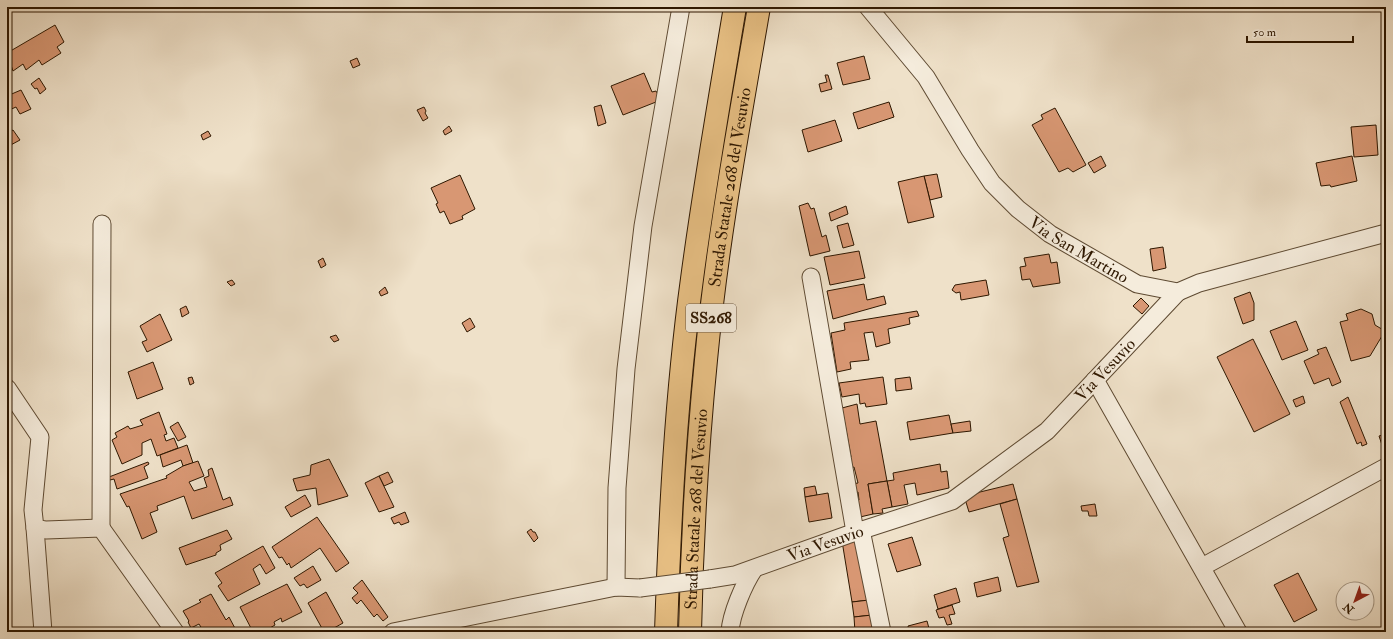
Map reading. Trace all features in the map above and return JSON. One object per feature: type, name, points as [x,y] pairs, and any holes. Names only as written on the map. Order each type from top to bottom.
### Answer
[{"type":"highway","name":"Strada Statale 268 del Vesuvio","points":[[666,632],[674,459],[683,359],[692,279],[735,7]]},
{"type":"highway","name":"Strada Statale 268 del Vesuvio","points":[[690,632],[692,549],[706,360],[729,188],[759,7]]},
{"type":"street","points":[[616,587],[617,488],[626,369],[643,226],[681,7]]},
{"type":"street","name":"Via San Martino","points":[[868,7],[926,77],[970,150],[992,183],[1018,209],[1050,234],[1137,284],[1178,292]]},
{"type":"street","points":[[102,224],[97,528],[175,632]]},
{"type":"street","points":[[1178,292],[1198,283],[1386,233]]},
{"type":"street","points":[[811,276],[858,531],[882,632]]},
{"type":"street","name":"Via Vesuvio","points":[[393,632],[616,587],[640,588],[735,575],[858,531],[952,501],[1046,431],[1178,292]]},
{"type":"street","points":[[1095,380],[1238,632]]},
{"type":"street","points":[[7,388],[40,437],[33,510],[40,529],[43,632]]},
{"type":"street","points":[[1202,567],[1386,467]]},
{"type":"street","points":[[40,529],[97,528]]},
{"type":"street","points":[[730,632],[730,625],[743,590],[754,569]]},
{"type":"building","points":[[1375,7],[1386,7],[1386,10],[1376,11]]},
{"type":"building","points":[[55,25],[64,42],[57,47],[61,53],[42,65],[39,60],[26,70],[23,64],[13,71],[7,53]]},
{"type":"building","points":[[864,56],[870,79],[843,85],[837,63]]},
{"type":"building","points":[[357,58],[360,65],[353,68],[350,61]]},
{"type":"building","points":[[644,73],[652,92],[656,91],[661,100],[623,115],[611,86]]},
{"type":"building","points":[[825,75],[828,75],[832,89],[821,92],[819,84],[827,82]]},
{"type":"building","points":[[39,78],[46,89],[40,94],[37,88],[35,89],[31,84]]},
{"type":"building","points":[[21,90],[31,109],[20,114],[16,107],[7,111],[7,96]]},
{"type":"building","points":[[889,102],[894,117],[858,129],[853,113]]},
{"type":"building","points":[[601,105],[606,123],[598,126],[594,107]]},
{"type":"building","points":[[424,107],[428,118],[423,121],[417,110]]},
{"type":"building","points":[[1055,108],[1086,165],[1073,172],[1068,168],[1059,172],[1032,125],[1043,119],[1041,115]]},
{"type":"building","points":[[835,120],[842,141],[808,152],[802,130]]},
{"type":"building","points":[[1376,125],[1378,155],[1354,157],[1351,127]]},
{"type":"building","points":[[449,126],[452,131],[445,135],[443,131]]},
{"type":"building","points":[[13,130],[20,140],[7,147],[7,133]]},
{"type":"building","points":[[208,131],[211,136],[203,140],[201,135]]},
{"type":"building","points":[[1101,156],[1106,166],[1094,173],[1088,163]]},
{"type":"building","points":[[1352,156],[1357,181],[1331,187],[1330,185],[1321,186],[1316,163]]},
{"type":"building","points":[[937,174],[942,197],[930,200],[924,176]]},
{"type":"building","points":[[460,175],[475,209],[462,216],[463,219],[450,224],[444,211],[440,213],[436,204],[438,203],[431,188]]},
{"type":"building","points":[[924,176],[934,217],[908,223],[898,182]]},
{"type":"building","points":[[808,203],[811,209],[814,208],[822,237],[826,235],[830,251],[810,256],[799,206]]},
{"type":"building","points":[[846,206],[848,214],[831,221],[829,213]]},
{"type":"building","points":[[848,223],[854,245],[843,248],[837,226]]},
{"type":"building","points":[[1163,247],[1166,268],[1153,271],[1150,249]]},
{"type":"building","points":[[859,251],[865,278],[830,285],[824,257]]},
{"type":"building","points":[[1049,254],[1051,263],[1057,262],[1060,283],[1033,287],[1030,279],[1022,280],[1020,267],[1026,266],[1024,258]]},
{"type":"building","points":[[323,258],[326,265],[321,268],[318,261]]},
{"type":"building","points":[[232,280],[235,284],[231,286],[227,282]]},
{"type":"building","points":[[986,280],[989,295],[961,300],[960,292],[956,293],[952,290],[955,285]]},
{"type":"building","points":[[864,284],[867,300],[884,296],[886,304],[833,319],[827,291]]},
{"type":"building","points":[[385,287],[388,293],[381,296],[379,292]]},
{"type":"building","points":[[1250,292],[1254,303],[1254,320],[1243,324],[1234,298]]},
{"type":"building","points":[[1141,298],[1149,306],[1142,314],[1133,306]]},
{"type":"building","points":[[186,306],[189,313],[182,317],[180,309]]},
{"type":"building","points":[[1361,309],[1372,314],[1375,325],[1385,331],[1370,356],[1351,361],[1340,322],[1348,320],[1346,314]]},
{"type":"building","points":[[917,311],[919,316],[909,318],[910,324],[888,329],[890,343],[876,347],[873,332],[864,333],[869,360],[850,362],[851,369],[837,372],[831,333],[845,330],[844,323]]},
{"type":"building","points":[[160,314],[172,340],[147,352],[142,342],[147,340],[140,326]]},
{"type":"building","points":[[470,318],[475,327],[467,332],[462,323]]},
{"type":"building","points":[[1296,321],[1308,350],[1282,360],[1270,331]]},
{"type":"building","points":[[336,335],[339,340],[334,342],[330,337]]},
{"type":"building","points":[[1253,339],[1290,414],[1254,432],[1217,357]]},
{"type":"building","points":[[1326,347],[1341,382],[1332,386],[1329,378],[1314,384],[1304,361],[1319,354],[1317,350]]},
{"type":"building","points":[[153,362],[163,389],[137,399],[128,372]]},
{"type":"building","points":[[192,377],[194,383],[190,385],[188,378]]},
{"type":"building","points":[[883,377],[887,404],[866,407],[865,403],[860,404],[859,394],[842,397],[839,383]]},
{"type":"building","points":[[910,377],[912,389],[896,391],[895,379]]},
{"type":"building","points":[[1303,396],[1305,403],[1296,407],[1293,400]]},
{"type":"building","points":[[1348,397],[1367,444],[1362,446],[1361,442],[1357,444],[1340,402]]},
{"type":"building","points":[[857,404],[860,424],[876,421],[887,481],[868,484],[873,514],[860,517],[857,501],[859,500],[858,492],[854,493],[852,484],[858,483],[854,467],[850,468],[848,458],[851,457],[842,408]]},
{"type":"building","points":[[159,412],[167,434],[164,435],[166,441],[174,438],[178,448],[157,456],[151,439],[142,443],[142,455],[122,464],[112,440],[117,437],[115,433],[128,426],[130,429],[143,425],[140,420]]},
{"type":"building","points":[[949,415],[953,433],[910,440],[907,422]]},
{"type":"building","points":[[970,421],[971,431],[953,433],[951,424]]},
{"type":"building","points":[[178,422],[186,437],[178,441],[170,427]]},
{"type":"building","points":[[1386,434],[1386,443],[1382,445],[1379,436]]},
{"type":"building","points":[[187,445],[193,463],[183,466],[181,460],[163,467],[160,455]]},
{"type":"building","points":[[329,459],[348,496],[318,505],[316,488],[297,491],[293,479],[310,475],[311,465]]},
{"type":"building","points":[[198,461],[204,476],[189,482],[194,491],[207,487],[204,478],[209,476],[208,470],[212,468],[223,500],[230,497],[233,505],[192,519],[184,496],[157,506],[158,510],[150,513],[157,532],[142,539],[129,506],[127,507],[120,494],[167,478],[166,476],[183,466]]},
{"type":"building","points":[[148,462],[149,464],[144,467],[148,478],[117,489],[114,479],[110,480],[109,477]]},
{"type":"building","points":[[940,464],[941,472],[947,471],[949,488],[917,495],[915,483],[904,485],[908,504],[892,507],[887,481],[894,480],[893,473]]},
{"type":"building","points":[[388,472],[393,482],[384,486],[379,476]]},
{"type":"building","points":[[379,476],[394,507],[379,512],[365,483]]},
{"type":"building","points":[[887,481],[892,507],[882,509],[883,513],[873,514],[868,484]]},
{"type":"building","points":[[1013,484],[1017,499],[969,512],[965,499],[980,492]]},
{"type":"building","points":[[815,486],[817,495],[805,497],[804,488]]},
{"type":"building","points":[[828,493],[832,518],[809,522],[805,497]]},
{"type":"building","points":[[305,495],[311,506],[291,517],[285,507]]},
{"type":"building","points":[[1017,499],[1039,582],[1017,587],[1003,538],[1009,536],[1000,504]]},
{"type":"building","points":[[1095,504],[1097,516],[1089,516],[1088,511],[1082,511],[1081,506]]},
{"type":"building","points":[[405,512],[409,522],[401,525],[399,522],[394,524],[391,518]]},
{"type":"building","points":[[317,517],[349,563],[336,572],[320,548],[291,568],[289,563],[287,565],[282,557],[279,558],[272,547]]},
{"type":"building","points":[[531,529],[535,532],[538,538],[534,542],[527,532]]},
{"type":"building","points":[[227,530],[232,539],[220,545],[221,550],[216,553],[216,555],[186,565],[179,548]]},
{"type":"building","points":[[912,537],[921,565],[897,572],[888,544]]},
{"type":"building","points":[[857,538],[869,600],[852,602],[842,541]]},
{"type":"building","points":[[263,546],[275,568],[266,574],[260,564],[253,569],[260,584],[228,601],[218,586],[222,583],[215,573]]},
{"type":"building","points":[[313,566],[321,580],[307,588],[304,584],[300,586],[294,578]]},
{"type":"building","points":[[1298,573],[1317,610],[1294,622],[1274,585]]},
{"type":"building","points":[[998,577],[1001,591],[977,597],[974,583]]},
{"type":"building","points":[[362,580],[388,617],[383,621],[377,614],[374,617],[361,600],[357,604],[352,598],[358,593],[353,588]]},
{"type":"building","points":[[287,584],[302,612],[282,622],[281,618],[274,622],[275,625],[263,632],[253,632],[240,607]]},
{"type":"building","points":[[956,588],[960,602],[938,609],[934,595]]},
{"type":"building","points":[[326,592],[343,623],[327,632],[324,632],[308,603]]},
{"type":"building","points":[[211,594],[226,620],[229,617],[237,632],[204,632],[199,624],[191,628],[183,611],[201,602],[199,600]]},
{"type":"building","points":[[869,600],[872,615],[854,617],[852,602]]},
{"type":"building","points":[[952,605],[955,614],[949,615],[952,624],[947,625],[944,617],[939,618],[936,610]]},
{"type":"building","points":[[872,615],[874,632],[855,632],[854,617]]},
{"type":"building","points":[[927,621],[930,632],[909,632],[908,626]]}]
